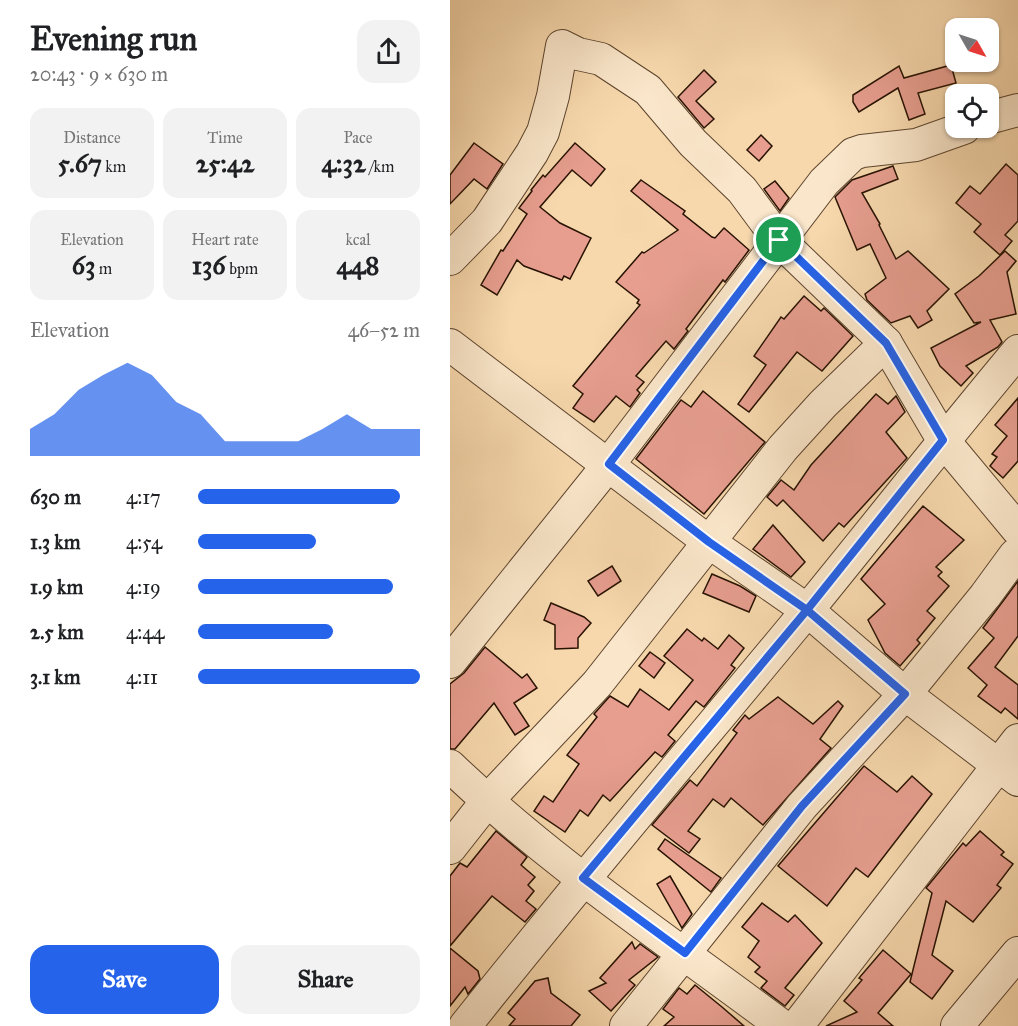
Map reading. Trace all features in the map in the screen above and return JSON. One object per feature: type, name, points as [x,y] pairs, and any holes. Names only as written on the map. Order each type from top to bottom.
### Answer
[{"type":"street","points":[[450,259],[488,221],[532,153],[543,132],[562,46],[578,54],[601,59],[648,90],[693,143],[742,189],[779,240],[886,343],[943,440],[1018,530]]},
{"type":"street","points":[[999,115],[1018,110]]},
{"type":"street","points":[[450,662],[609,464],[824,182],[853,154],[862,150],[916,146],[945,135]]},
{"type":"street","points":[[450,848],[487,801],[597,684],[783,448],[886,343]]},
{"type":"street","points":[[450,345],[709,542],[807,610],[905,694],[1008,772]]},
{"type":"street","points":[[465,1026],[583,878],[807,610],[943,440],[1018,351]]},
{"type":"street","points":[[626,1026],[802,806],[905,694],[1018,554]]},
{"type":"street","points":[[796,1026],[1008,772],[1018,740]]},
{"type":"street","points":[[450,766],[487,801],[583,878],[782,1026]]},
{"type":"street","points":[[957,1026],[1018,952]]},
{"type":"building","points":[[899,66],[904,78],[945,67],[945,72],[953,72],[956,83],[945,84],[918,93],[925,114],[909,120],[898,88],[859,112],[853,102],[853,95]]},
{"type":"building","points":[[704,70],[716,82],[696,101],[714,119],[704,128],[678,97]]},
{"type":"building","points":[[761,135],[772,146],[759,161],[747,150]]},
{"type":"building","points":[[474,143],[503,164],[487,189],[474,179],[450,204],[450,175]]},
{"type":"building","points":[[575,143],[605,169],[591,186],[572,170],[540,207],[560,223],[591,238],[570,279],[564,276],[562,280],[524,266],[517,260],[497,295],[481,285],[501,250],[503,251],[527,214],[519,208],[543,175],[545,177]]},
{"type":"building","points":[[1006,164],[1018,175],[1018,221],[1005,235],[1012,241],[1000,255],[974,232],[981,224],[956,203],[970,186],[980,194]]},
{"type":"building","points":[[893,166],[898,179],[862,193],[880,224],[896,259],[908,251],[949,289],[927,311],[932,320],[918,328],[910,316],[891,323],[867,300],[865,294],[886,278],[870,244],[857,250],[835,197],[852,180]]},
{"type":"building","points":[[641,180],[685,211],[683,214],[712,237],[715,238],[724,228],[749,250],[725,282],[723,280],[674,349],[666,341],[636,376],[644,382],[637,390],[640,393],[630,407],[616,396],[594,422],[573,408],[583,394],[573,386],[640,305],[637,303],[639,300],[616,282],[642,252],[644,253],[678,230],[631,191]]},
{"type":"building","points":[[775,181],[789,198],[780,211],[764,189]]},
{"type":"building","points":[[1005,251],[1016,261],[1007,272],[1016,314],[990,320],[1002,342],[998,347],[966,366],[973,373],[961,386],[940,366],[931,348],[981,322],[974,323],[955,294],[979,276]]},
{"type":"building","points":[[804,296],[821,311],[824,308],[853,336],[822,371],[797,352],[749,412],[738,404],[766,365],[754,356],[781,317],[784,319]]},
{"type":"building","points":[[703,391],[765,442],[704,514],[636,459],[681,400],[691,407]]},
{"type":"building","points":[[876,394],[888,404],[896,396],[905,412],[886,432],[907,458],[844,527],[839,523],[823,541],[783,500],[777,506],[767,497],[781,480],[794,490],[811,465]]},
{"type":"building","points":[[1018,398],[1018,461],[1003,478],[990,466],[997,457],[992,454],[1007,436],[995,425]]},
{"type":"building","points":[[923,506],[964,540],[936,567],[942,572],[938,576],[949,586],[927,611],[935,618],[917,640],[920,643],[900,666],[885,653],[868,620],[885,604],[861,579]]},
{"type":"building","points":[[773,525],[805,562],[791,577],[753,549]]},
{"type":"building","points":[[612,566],[621,581],[598,596],[588,581]]},
{"type":"building","points":[[712,574],[756,596],[749,612],[703,593]]},
{"type":"building","points":[[1018,581],[1018,636],[995,667],[1018,685],[1018,719],[1005,708],[1001,713],[978,696],[987,685],[968,668],[994,638],[983,628]]},
{"type":"building","points":[[551,603],[584,617],[591,623],[578,638],[578,648],[555,649],[555,625],[544,620]]},
{"type":"building","points":[[687,629],[702,641],[704,638],[718,649],[729,635],[744,648],[731,665],[735,668],[704,707],[696,701],[668,735],[675,741],[662,757],[655,752],[610,801],[603,795],[588,816],[580,810],[565,832],[534,811],[544,796],[553,802],[579,764],[567,755],[597,717],[594,714],[610,696],[628,707],[640,689],[669,710],[693,680],[664,656]]},
{"type":"building","points":[[485,647],[522,678],[527,674],[537,688],[514,703],[529,726],[515,735],[494,703],[455,749],[450,749],[450,684],[464,673]]},
{"type":"building","points":[[650,652],[665,663],[654,678],[639,666]]},
{"type":"building","points":[[778,697],[813,724],[838,701],[843,706],[820,739],[831,748],[763,825],[731,798],[724,807],[713,799],[688,831],[700,839],[689,853],[652,825],[690,780],[697,786],[737,733],[733,730],[745,715],[749,719]]},
{"type":"building","points":[[864,766],[897,792],[912,776],[932,794],[868,877],[856,868],[827,906],[778,866]]},
{"type":"building","points":[[496,831],[527,857],[521,865],[535,877],[528,885],[534,891],[526,901],[536,909],[525,922],[492,896],[450,946],[450,876],[460,863],[467,867]]},
{"type":"building","points":[[980,831],[1004,852],[1001,855],[1013,864],[997,885],[1001,888],[973,922],[946,901],[932,955],[953,971],[932,999],[910,982],[932,893],[926,888],[963,843],[966,846]]},
{"type":"building","points":[[665,839],[721,878],[711,892],[658,849]]},
{"type":"building","points":[[670,876],[692,914],[682,928],[657,884]]},
{"type":"building","points":[[762,903],[788,922],[795,915],[822,943],[785,988],[794,995],[785,1006],[761,988],[767,981],[755,972],[760,967],[748,957],[759,941],[742,927]]},
{"type":"building","points":[[632,942],[635,949],[640,944],[658,957],[629,980],[635,985],[611,1011],[589,991],[606,983],[600,978]]},
{"type":"building","points":[[450,948],[478,971],[480,979],[468,994],[465,987],[450,1006]]},
{"type":"building","points":[[883,950],[911,974],[878,1013],[893,1026],[826,1026],[857,1012],[844,1001],[862,980],[859,978]]},
{"type":"building","points":[[548,978],[551,993],[580,1015],[571,1026],[509,1026],[515,1019],[508,1013],[535,981]]},
{"type":"building","points":[[695,985],[744,1026],[664,1026],[674,1017],[663,1009],[679,988],[687,994]]},
{"type":"route","points":[[779,240],[609,464],[709,542],[807,610],[905,694],[802,806],[685,953],[583,878],[807,610],[943,440],[886,343],[779,240]]}]
